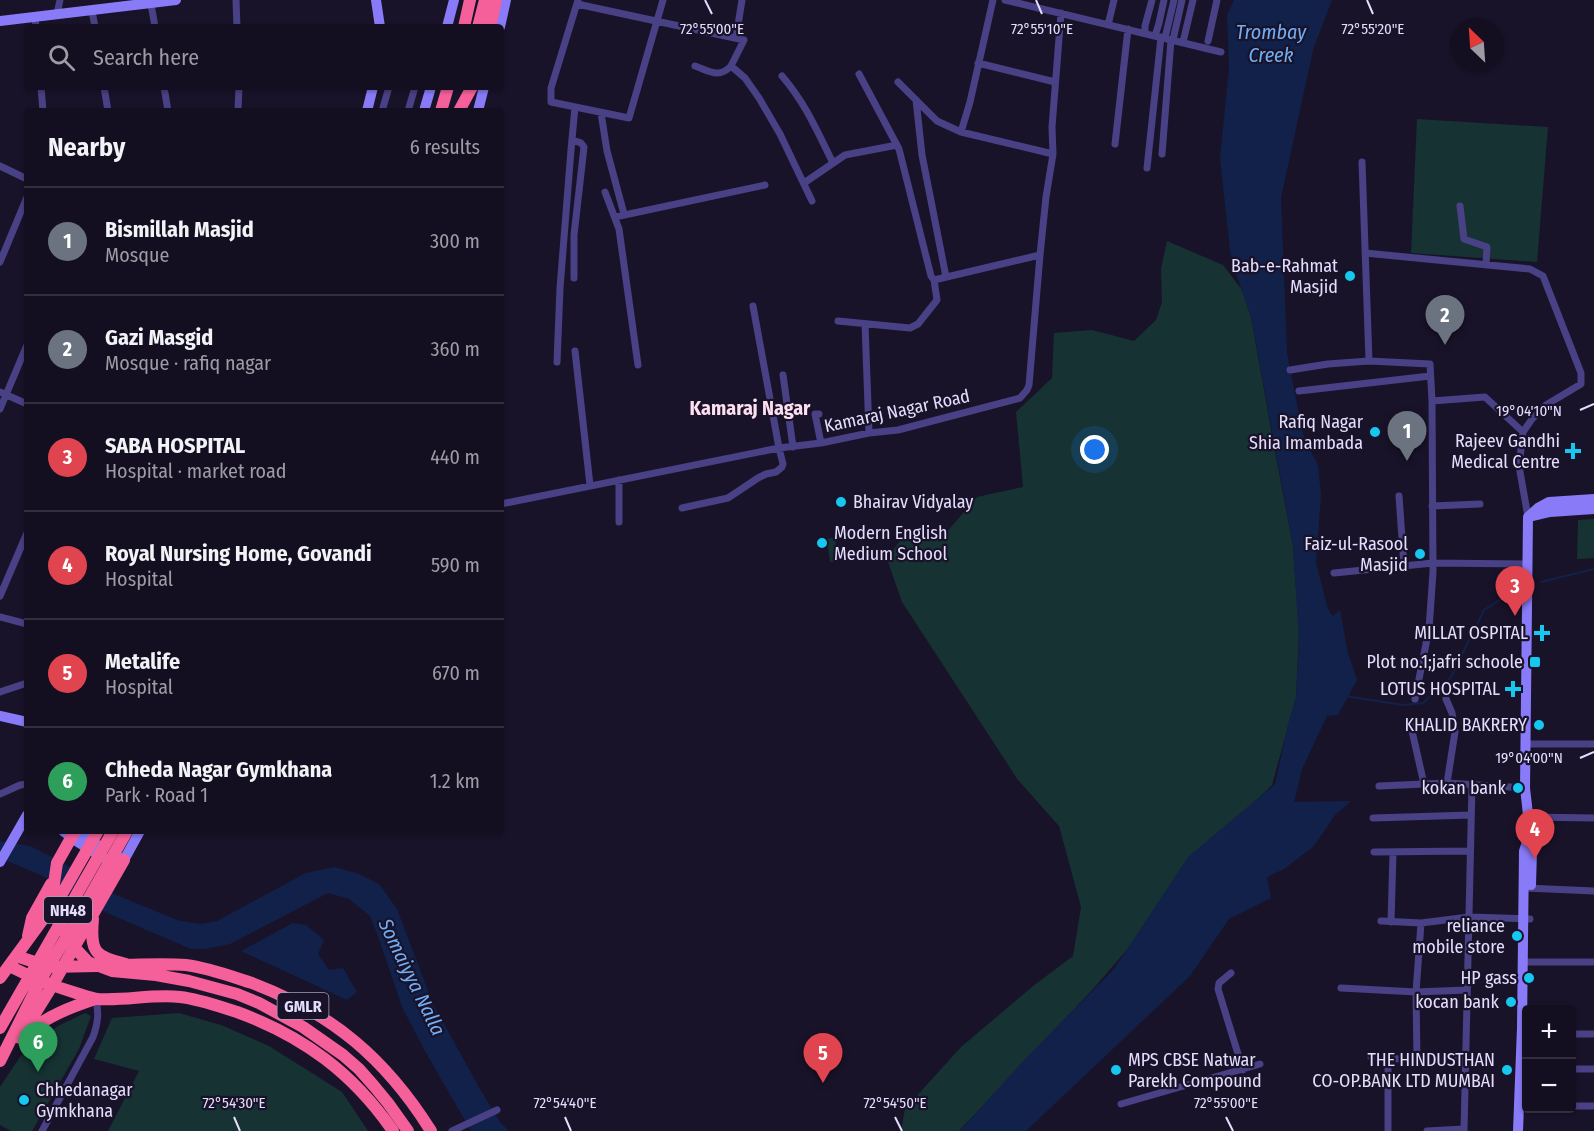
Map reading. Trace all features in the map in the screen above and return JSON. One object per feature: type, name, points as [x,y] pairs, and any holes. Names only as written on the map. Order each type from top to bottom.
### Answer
[{"type":"highway","points":[[457,24],[463,0]]},
{"type":"highway","points":[[465,24],[470,0]]},
{"type":"highway","points":[[479,24],[485,0]]},
{"type":"highway","points":[[491,24],[496,0]]},
{"type":"highway","points":[[440,108],[443,90]]},
{"type":"highway","points":[[441,108],[447,90]]},
{"type":"highway","points":[[459,108],[462,90]]},
{"type":"highway","points":[[460,108],[470,90]]},
{"type":"highway","points":[[27,939],[32,918],[67,857],[77,834]]},
{"type":"highway","points":[[77,834],[57,863],[52,897],[56,915],[70,943],[88,962],[112,971],[189,981],[259,1003],[303,1027],[343,1055],[374,1086],[408,1131]]},
{"type":"highway","name":"NH48","points":[[0,978],[63,892],[96,834]]},
{"type":"highway","name":"NH48","points":[[0,1028],[111,834]]},
{"type":"highway","points":[[20,1038],[52,986],[56,967],[73,926],[125,834]]},
{"type":"highway","points":[[2,1054],[40,981],[56,967],[93,915],[122,864]]},
{"type":"highway","points":[[93,915],[92,944],[95,950],[109,960],[129,965]]},
{"type":"highway","name":"GMLR","points":[[12,961],[56,967],[163,964],[186,966],[213,970],[264,988],[313,1011],[355,1040],[403,1091],[431,1131]]},
{"type":"highway","name":"GMLR","points":[[12,961],[40,981],[96,999],[179,997],[227,1009],[274,1027],[296,1038],[350,1079],[393,1131]]},
{"type":"highway","points":[[2,1054],[23,988]]},
{"type":"highway","points":[[2,1054],[20,1038],[52,1016],[96,999]]},
{"type":"street","points":[[57,14],[60,0]]},
{"type":"street","points":[[0,21],[35,22],[57,14],[176,0]]},
{"type":"street","points":[[236,0],[237,24]]},
{"type":"street","points":[[376,0],[380,24]]},
{"type":"street","points":[[448,24],[454,0]]},
{"type":"street","points":[[501,24],[506,0]]},
{"type":"street","points":[[663,0],[658,22],[629,118],[551,102],[551,88],[578,2],[658,22],[744,40],[731,66],[724,73],[720,74],[695,66]]},
{"type":"street","points":[[736,38],[742,0]]},
{"type":"street","points":[[961,132],[993,0]]},
{"type":"street","points":[[1005,0],[1221,52]]},
{"type":"street","points":[[1044,9],[1046,0]]},
{"type":"street","points":[[1108,25],[1114,0]]},
{"type":"street","points":[[1145,33],[1152,0]]},
{"type":"street","points":[[1164,0],[1159,23],[1165,38]]},
{"type":"street","points":[[1147,168],[1165,38],[1174,0]]},
{"type":"street","points":[[1162,154],[1165,38],[1182,0]]},
{"type":"street","points":[[1183,42],[1192,0]]},
{"type":"street","points":[[1208,40],[1217,0]]},
{"type":"street","points":[[151,4],[154,24]]},
{"type":"street","points":[[92,11],[94,24]]},
{"type":"street","name":"Kamaraj Nagar Road","points":[[504,503],[779,448],[898,430],[1020,398],[1029,385],[1040,255],[1053,154],[1052,127],[1061,13]]},
{"type":"street","points":[[1115,144],[1128,29]]},
{"type":"street","points":[[978,63],[1055,82]]},
{"type":"street","points":[[731,66],[745,78],[759,98],[780,134],[812,201]]},
{"type":"street","points":[[838,321],[906,328],[915,326],[937,300],[934,280],[931,276],[897,145],[859,75]]},
{"type":"street","points":[[782,76],[806,107],[832,163]]},
{"type":"street","points":[[898,82],[937,121],[961,132],[1053,154]]},
{"type":"street","points":[[41,90],[43,108]]},
{"type":"street","points":[[104,90],[108,108]]},
{"type":"street","points":[[164,90],[168,108]]},
{"type":"street","points":[[238,108],[239,90]]},
{"type":"street","points":[[368,108],[372,90]]},
{"type":"street","points":[[383,108],[388,90]]},
{"type":"street","points":[[409,108],[414,90]]},
{"type":"street","points":[[424,108],[430,90]]},
{"type":"street","points":[[479,108],[483,90]]},
{"type":"street","points":[[916,99],[922,155],[946,278]]},
{"type":"street","points":[[557,362],[560,288],[575,107]]},
{"type":"street","points":[[601,113],[607,152],[624,214]]},
{"type":"street","points":[[573,140],[584,147],[574,236],[574,278]]},
{"type":"street","points":[[804,183],[832,163],[850,154],[897,145]]},
{"type":"street","points":[[1362,162],[1369,361]]},
{"type":"street","points":[[0,166],[24,177]]},
{"type":"street","points":[[615,217],[765,185]]},
{"type":"street","points":[[605,192],[619,229],[638,365]]},
{"type":"street","points":[[0,262],[24,204]]},
{"type":"street","points":[[1460,206],[1464,239],[1487,247],[1486,265]]},
{"type":"street","points":[[1365,253],[1530,269],[1543,276],[1581,373],[1581,384],[1546,405],[1523,432],[1520,466],[1528,517],[1525,788],[1528,841],[1532,850],[1527,888],[1522,1059]]},
{"type":"street","points":[[934,280],[1040,255]]},
{"type":"street","points":[[682,508],[728,498],[758,478],[780,470],[783,464],[753,306]]},
{"type":"street","points":[[865,324],[869,434]]},
{"type":"street","points":[[0,409],[3,393],[24,351]]},
{"type":"street","points":[[575,351],[590,485]]},
{"type":"street","points":[[1290,370],[1369,361],[1430,364],[1433,563],[1429,629],[1415,699]]},
{"type":"street","points":[[783,375],[792,447]]},
{"type":"street","points":[[1299,392],[1430,375]]},
{"type":"street","points":[[3,393],[24,403]]},
{"type":"street","points":[[1432,401],[1485,397],[1523,432]]},
{"type":"street","points":[[819,414],[815,414],[821,443]]},
{"type":"street","points":[[619,480],[619,522]]},
{"type":"street","points":[[1399,496],[1404,566]]},
{"type":"street","points":[[1528,517],[1549,502],[1594,499]]},
{"type":"street","points":[[1432,506],[1480,504]]},
{"type":"street","points":[[1528,517],[1550,512],[1594,509]]},
{"type":"street","points":[[0,596],[24,540]]},
{"type":"street","points":[[1334,573],[1433,563],[1527,564]]},
{"type":"street","points":[[0,617],[24,623]]},
{"type":"street","points":[[0,692],[24,684]]},
{"type":"street","points":[[1446,699],[1455,727],[1447,783]]},
{"type":"street","points":[[0,716],[24,721]]},
{"type":"street","points":[[1410,722],[1424,784]]},
{"type":"street","points":[[1526,744],[1594,744]]},
{"type":"street","points":[[1379,786],[1447,783],[1525,788]]},
{"type":"street","points":[[0,794],[24,784]]},
{"type":"street","points":[[1427,1131],[1464,1130],[1472,785]]},
{"type":"street","points":[[1373,818],[1472,815]]},
{"type":"street","points":[[1528,817],[1594,818]]},
{"type":"street","points":[[0,862],[24,819]]},
{"type":"street","points":[[77,834],[122,864],[138,834]]},
{"type":"street","points":[[1374,852],[1470,851]]},
{"type":"street","points":[[1390,921],[1393,853]]},
{"type":"street","points":[[1527,888],[1594,891]]},
{"type":"street","points":[[1381,921],[1421,923],[1469,917],[1527,919]]},
{"type":"street","points":[[1417,1059],[1416,992],[1421,923]]},
{"type":"street","points":[[1526,962],[1594,962]]},
{"type":"street","points":[[1526,962],[1528,1005]]},
{"type":"street","points":[[1231,973],[1219,983],[1218,989],[1243,1070]]},
{"type":"street","points":[[1341,987],[1416,992],[1467,990]]},
{"type":"street","points":[[42,1131],[93,1037],[99,1014],[96,999]]},
{"type":"street","points":[[1576,1034],[1594,1034]]},
{"type":"street","points":[[1371,1056],[1388,1059],[1466,1057]]},
{"type":"street","points":[[1388,1059],[1388,1131]]},
{"type":"street","points":[[1121,1104],[1260,1064]]},
{"type":"street","points":[[1576,1069],[1594,1069]]},
{"type":"street","points":[[1576,1106],[1594,1106]]},
{"type":"street","points":[[452,1131],[496,1110]]},
{"type":"street","points":[[1518,1131],[1522,1112]]},
{"type":"street","points":[[1523,1113],[1524,1131]]},
{"type":"green space","points":[[1417,119],[1548,127],[1537,262],[1411,253]]},
{"type":"green space","points":[[1167,241],[1223,265],[1242,290],[1251,317],[1293,546],[1299,632],[1296,698],[1272,785],[1192,863],[1137,938],[1094,988],[959,1131],[901,1131],[905,1109],[961,1047],[1033,986],[1073,956],[1081,907],[1059,826],[1018,780],[902,602],[887,559],[907,531],[945,534],[977,497],[1023,487],[1016,412],[1052,378],[1054,333],[1092,330],[1134,341],[1156,320],[1162,302],[1161,269]]},
{"type":"green space","points":[[1594,519],[1594,558],[1577,559],[1578,520]]},
{"type":"green space","points":[[835,537],[838,561],[830,562],[827,539]]},
{"type":"green space","points":[[85,1013],[91,1016],[79,1049],[32,1131],[11,1131],[0,1125],[0,1087],[20,1057],[30,1046],[58,1026]]},
{"type":"green space","points":[[179,1013],[221,1025],[269,1046],[342,1092],[368,1131],[108,1131],[139,1071],[94,1059],[112,1018]]},
{"type":"water","name":"Trombay Creek","points":[[1234,0],[1332,0],[1313,50],[1281,198],[1287,353],[1302,430],[1318,465],[1321,495],[1316,563],[1328,609],[1333,616],[1340,610],[1348,653],[1357,680],[1338,715],[1327,716],[1302,769],[1294,802],[1351,801],[1335,815],[1314,846],[1284,869],[1267,877],[1271,898],[1229,919],[1190,976],[1026,1131],[960,1131],[1026,1058],[1114,969],[1188,857],[1275,784],[1296,698],[1299,639],[1293,546],[1251,317],[1231,259],[1220,158],[1229,68],[1227,15]]},
{"type":"water","name":"Somaiyya Nalla","points":[[0,841],[30,846],[116,895],[180,921],[201,924],[217,921],[306,873],[334,867],[359,874],[379,884],[397,909],[433,1004],[480,1089],[500,1122],[509,1131],[471,1131],[402,1007],[370,916],[349,899],[328,893],[230,944],[191,949],[107,913],[43,876],[0,858]]},
{"type":"water","points":[[293,923],[306,925],[324,940],[318,954],[329,970],[343,968],[357,992],[347,1000],[241,951]]},
{"type":"waterway","points":[[1541,582],[1594,569]]},
{"type":"waterway","points":[[1345,696],[1403,705],[1423,703],[1451,677],[1484,610],[1517,589]]},
{"type":"place","name":"Bab-e-Rahmat Masjid","points":[[1350,276]]},
{"type":"place","name":"Gazi Masgid","points":[[1445,345]]},
{"type":"place","name":"Rafiq Nagar Shia Imambada","points":[[1375,432]]},
{"type":"place","name":"Rajeev Gandhi Medical Centre","points":[[1573,451]]},
{"type":"place","name":"Bismillah Masjid","points":[[1407,461]]},
{"type":"place","name":"Bhairav Vidyalay","points":[[841,502]]},
{"type":"place","name":"Modern English Medium School","points":[[822,543]]},
{"type":"place","name":"Faiz-ul-Rasool Masjid","points":[[1420,554]]},
{"type":"place","name":"SABA HOSPITAL","points":[[1515,616]]},
{"type":"place","name":"MILLAT OSPITAL","points":[[1542,633]]},
{"type":"place","name":"Plot no.1;jafri schoole","points":[[1535,662]]},
{"type":"place","name":"LOTUS HOSPITAL","points":[[1513,689]]},
{"type":"place","name":"KHALID BAKRERY","points":[[1539,725]]},
{"type":"place","name":"kokan bank","points":[[1518,788]]},
{"type":"place","name":"Royal Nursing Home, Govandi","points":[[1535,859]]},
{"type":"place","name":"reliance mobile store","points":[[1517,936]]},
{"type":"place","name":"HP gass","points":[[1529,978]]},
{"type":"place","name":"kocan bank","points":[[1511,1002]]},
{"type":"place","name":"MPS CBSE Natwar Parekh Compound","points":[[1116,1070]]},
{"type":"place","name":"THE HINDUSTHAN CO-OP.BANK LTD MUMBAI","points":[[1507,1070]]},
{"type":"place","name":"Chheda Nagar Gymkhana","points":[[38,1072]]},
{"type":"place","name":"Metalife","points":[[823,1083]]},
{"type":"place","name":"Chhedanagar Gymkhana","points":[[24,1100]]},
{"type":"district","name":"Kamaraj Nagar","points":[[750,408]]}]
